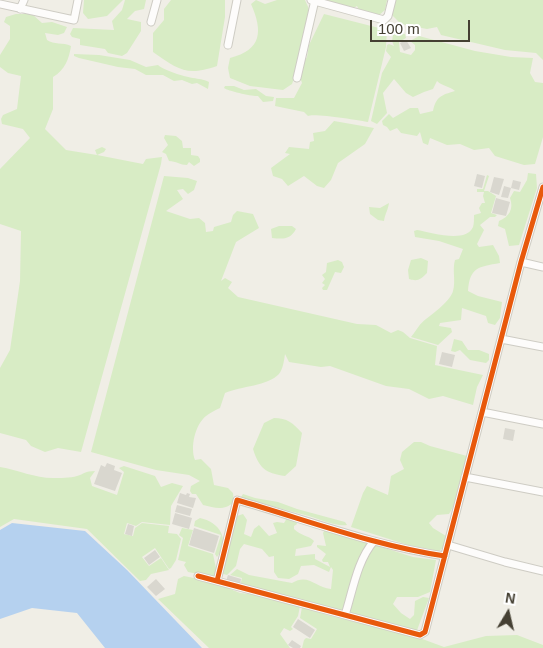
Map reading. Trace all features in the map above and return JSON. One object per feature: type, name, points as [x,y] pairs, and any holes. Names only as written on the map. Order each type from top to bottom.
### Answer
[{"type":"street","points":[[20,10],[24,0]]},
{"type":"street","points":[[0,4],[20,10],[74,20],[78,0]]},
{"type":"street","points":[[151,22],[157,0]]},
{"type":"street","points":[[228,45],[237,0]]},
{"type":"street","points":[[297,78],[314,0],[384,20],[388,16],[392,0]]},
{"type":"street","points":[[198,576],[420,635],[425,632],[521,262],[543,187]]},
{"type":"street","points":[[521,262],[543,267]]},
{"type":"street","points":[[501,339],[543,347]]},
{"type":"street","points":[[482,412],[543,424]]},
{"type":"street","points":[[465,477],[543,492]]},
{"type":"street","points":[[217,581],[237,500],[417,552],[445,556]]},
{"type":"street","points":[[345,615],[361,563],[374,540]]},
{"type":"street","points":[[448,545],[543,571]]},
{"type":"green space","points":[[84,0],[123,0],[107,16],[88,19],[83,13]]},
{"type":"green space","points":[[125,0],[146,0],[144,9],[135,11],[127,19],[141,22],[141,31],[127,53],[122,56],[108,53],[105,49],[80,45],[80,39],[72,37],[70,34],[73,28],[114,30],[112,21],[122,10]]},
{"type":"green space","points":[[171,0],[225,0],[225,17],[217,66],[197,71],[183,70],[153,52],[153,33],[164,20],[164,9]]},
{"type":"green space","points":[[256,0],[265,4],[277,0],[305,0],[309,9],[297,70],[292,84],[283,90],[250,86],[230,78],[228,68],[230,58],[248,50],[254,45],[257,38],[257,23],[251,4]]},
{"type":"green space","points":[[329,0],[387,0],[385,10],[378,16],[359,10],[357,6],[352,9],[346,8],[344,5],[329,6]]},
{"type":"green space","points":[[392,0],[543,0],[543,60],[536,53],[505,50],[441,35],[437,27],[427,29],[401,24],[390,13]]},
{"type":"green space","points":[[16,14],[32,14],[42,23],[52,22],[67,27],[64,33],[58,35],[45,33],[47,40],[50,42],[71,46],[66,64],[53,77],[53,109],[45,129],[66,150],[143,164],[146,159],[162,157],[81,452],[58,448],[45,452],[31,446],[26,440],[0,433],[0,368],[10,350],[20,281],[21,231],[0,224],[0,169],[30,138],[23,129],[2,124],[1,119],[3,115],[17,109],[21,76],[8,73],[0,67],[0,55],[10,39],[10,26],[4,22],[6,17]]},
{"type":"green space","points":[[324,14],[387,30],[386,47],[368,122],[327,116],[308,116],[304,112],[275,106],[276,98],[294,98],[302,83],[300,77],[301,67],[307,57],[309,45]]},
{"type":"green space","points":[[405,34],[406,38],[399,42],[400,52],[411,55],[415,50],[415,45],[410,41],[419,36],[475,51],[511,57],[533,58],[530,73],[535,82],[543,83],[543,137],[535,164],[524,165],[495,156],[489,148],[474,150],[460,144],[447,145],[430,138],[428,145],[423,143],[420,132],[417,136],[401,133],[397,128],[390,131],[383,125],[382,121],[389,114],[393,118],[410,108],[418,108],[420,114],[433,111],[440,97],[455,91],[437,81],[433,89],[413,97],[406,93],[394,79],[383,93],[387,113],[377,124],[371,121],[382,73],[391,57],[386,51],[387,45],[394,46],[392,41],[393,35]]},
{"type":"green space","points":[[74,54],[99,55],[130,60],[146,67],[158,65],[174,73],[209,82],[208,89],[197,83],[192,84],[182,80],[174,81],[163,75],[146,75],[135,69],[79,58],[74,56]]},
{"type":"green space","points":[[225,86],[234,86],[244,90],[256,89],[266,96],[274,97],[273,101],[263,102],[258,96],[230,91],[224,88]]},
{"type":"green space","points":[[334,121],[374,128],[365,144],[338,163],[331,180],[324,188],[317,186],[304,176],[288,186],[282,179],[273,176],[271,168],[290,154],[285,153],[289,147],[309,149],[310,142],[314,141],[313,133],[325,131]]},
{"type":"green space","points":[[165,135],[176,136],[182,141],[183,148],[191,148],[191,155],[198,156],[200,162],[194,166],[189,162],[187,165],[169,161],[166,154],[162,152],[168,145],[164,138]]},
{"type":"green space","points":[[102,147],[106,149],[104,152],[97,155],[95,150]]},
{"type":"green space","points":[[528,173],[536,174],[537,188],[519,245],[509,246],[505,229],[498,226],[499,221],[510,212],[510,198],[514,191],[520,192],[527,180]]},
{"type":"green space","points":[[487,175],[489,176],[484,191],[488,191],[496,196],[491,213],[497,215],[490,217],[480,225],[484,230],[477,244],[479,247],[493,245],[499,256],[500,263],[476,270],[471,277],[468,291],[478,296],[502,302],[500,318],[495,325],[488,323],[486,316],[462,308],[461,320],[440,323],[439,326],[451,328],[452,332],[438,345],[411,337],[422,323],[452,295],[455,260],[459,259],[463,249],[439,241],[415,237],[414,231],[447,236],[463,235],[469,232],[473,227],[474,215],[481,213],[479,208],[482,203],[485,203],[484,192],[477,192],[477,189],[483,189]]},
{"type":"green space","points":[[164,176],[188,178],[197,181],[194,190],[188,194],[183,189],[177,190],[183,199],[166,211],[190,219],[199,218],[205,223],[206,232],[213,231],[214,227],[231,222],[233,215],[237,211],[253,214],[259,228],[236,242],[221,281],[225,278],[232,282],[228,288],[238,297],[357,324],[376,325],[391,333],[398,330],[410,338],[437,346],[435,365],[483,375],[477,387],[473,405],[443,396],[429,399],[409,389],[386,386],[330,366],[321,367],[289,362],[285,354],[279,374],[268,381],[225,393],[220,408],[206,416],[196,430],[193,443],[195,460],[201,459],[211,469],[214,485],[228,488],[233,493],[234,502],[227,507],[215,508],[203,505],[196,494],[192,494],[190,491],[191,486],[200,481],[189,475],[156,470],[91,452]]},
{"type":"green space","points":[[389,203],[384,221],[378,220],[370,214],[369,207],[380,208]]},
{"type":"green space","points":[[279,226],[292,226],[296,229],[286,238],[272,238],[271,229]]},
{"type":"green space","points":[[421,258],[428,261],[427,273],[419,279],[409,279],[408,270],[411,260]]},
{"type":"green space","points":[[338,260],[342,262],[344,267],[341,273],[335,272],[327,290],[323,290],[322,288],[325,285],[322,283],[325,279],[322,275],[326,272],[327,263]]},
{"type":"green space","points":[[454,339],[462,341],[468,350],[479,350],[489,354],[489,360],[486,363],[470,360],[460,350],[451,351]]},
{"type":"green space","points":[[274,418],[290,422],[302,433],[296,466],[285,476],[272,473],[260,465],[253,449],[264,423]]},
{"type":"green space","points":[[414,442],[421,442],[467,456],[453,507],[449,514],[437,515],[429,523],[433,528],[446,536],[444,547],[439,551],[408,545],[351,527],[367,486],[388,495],[391,476],[404,469],[400,460],[402,452]]},
{"type":"green space","points":[[124,466],[155,476],[161,487],[172,483],[183,486],[171,506],[170,525],[142,522],[136,526],[127,523],[124,534],[133,536],[135,528],[142,523],[169,526],[168,533],[177,534],[181,539],[176,560],[171,568],[169,569],[155,548],[142,557],[149,566],[161,558],[169,570],[151,574],[146,580],[140,581],[87,529],[14,519],[0,527],[0,467],[40,477],[53,478],[77,476],[95,471],[90,478],[92,486],[117,495],[124,472],[119,468]]},
{"type":"green space","points":[[243,494],[278,502],[345,522],[347,525],[332,524],[310,516],[248,500],[241,497]]},
{"type":"green space","points":[[243,514],[247,520],[244,534],[251,537],[254,529],[259,525],[269,536],[277,533],[273,523],[284,523],[287,518],[296,521],[297,524],[294,526],[294,529],[314,541],[311,546],[296,549],[295,556],[315,554],[315,559],[330,567],[328,562],[323,562],[322,560],[326,554],[317,547],[317,545],[326,546],[323,533],[325,529],[413,557],[436,560],[430,592],[418,597],[397,597],[393,604],[410,619],[414,615],[415,601],[423,597],[429,598],[416,633],[277,595],[241,592],[235,589],[240,586],[242,578],[230,575],[237,569],[249,575],[292,583],[303,579],[331,589],[333,570],[331,567],[329,572],[314,565],[301,566],[298,574],[289,579],[278,578],[274,572],[274,556],[269,557],[262,549],[244,544],[240,549],[236,566],[227,575],[220,573],[235,519]]},
{"type":"green space","points":[[200,518],[213,523],[221,532],[223,544],[217,557],[215,554],[221,535],[194,526],[195,521]]},
{"type":"green space","points":[[182,528],[193,530],[188,546],[213,554],[217,573],[214,577],[188,572],[184,565],[186,562],[178,560],[183,538],[179,535]]},
{"type":"green space","points":[[184,576],[213,582],[240,593],[276,597],[300,606],[298,616],[291,627],[293,629],[290,631],[284,628],[280,634],[290,648],[209,648],[158,599],[175,594],[178,579]]},
{"type":"green space","points":[[302,607],[417,637],[444,647],[486,636],[517,635],[543,645],[543,648],[302,648],[304,640],[306,638],[311,639],[317,629],[300,618]]},
{"type":"water","points":[[12,523],[85,531],[127,570],[202,648],[105,648],[77,613],[32,608],[0,619],[0,530]]},
{"type":"building","points":[[406,40],[411,48],[404,51],[400,43]]},
{"type":"building","points":[[477,174],[485,176],[482,188],[474,186]]},
{"type":"building","points":[[494,177],[504,179],[499,195],[490,192]]},
{"type":"building","points":[[513,180],[521,182],[519,190],[511,188]]},
{"type":"building","points":[[504,186],[511,188],[508,198],[501,197]]},
{"type":"building","points":[[496,198],[510,202],[506,216],[492,213]]},
{"type":"building","points":[[442,352],[455,355],[452,367],[439,364]]},
{"type":"building","points":[[505,428],[515,430],[513,441],[503,439]]},
{"type":"building","points":[[107,463],[115,466],[114,470],[122,473],[115,491],[94,484],[101,465],[105,467]]},
{"type":"building","points":[[180,493],[186,495],[187,493],[190,494],[189,497],[196,498],[193,508],[177,503]]},
{"type":"building","points":[[177,505],[192,509],[190,516],[175,512]]},
{"type":"building","points":[[175,513],[192,518],[189,529],[172,524]]},
{"type":"building","points":[[128,524],[134,526],[132,536],[125,534]]},
{"type":"building","points":[[194,528],[219,536],[214,553],[189,545]]},
{"type":"building","points":[[155,550],[160,557],[149,565],[144,558]]},
{"type":"building","points":[[228,575],[241,579],[240,585],[226,581]]},
{"type":"building","points":[[156,579],[165,589],[156,596],[147,587]]},
{"type":"building","points":[[298,619],[315,630],[310,638],[293,627]]},
{"type":"building","points":[[292,640],[301,646],[300,648],[293,648],[288,645]]},
{"type":"cycle path","points":[[198,576],[420,635],[425,632],[521,262],[543,187]]},
{"type":"cycle path","points":[[217,581],[237,500],[366,539],[419,552],[445,556]]}]
